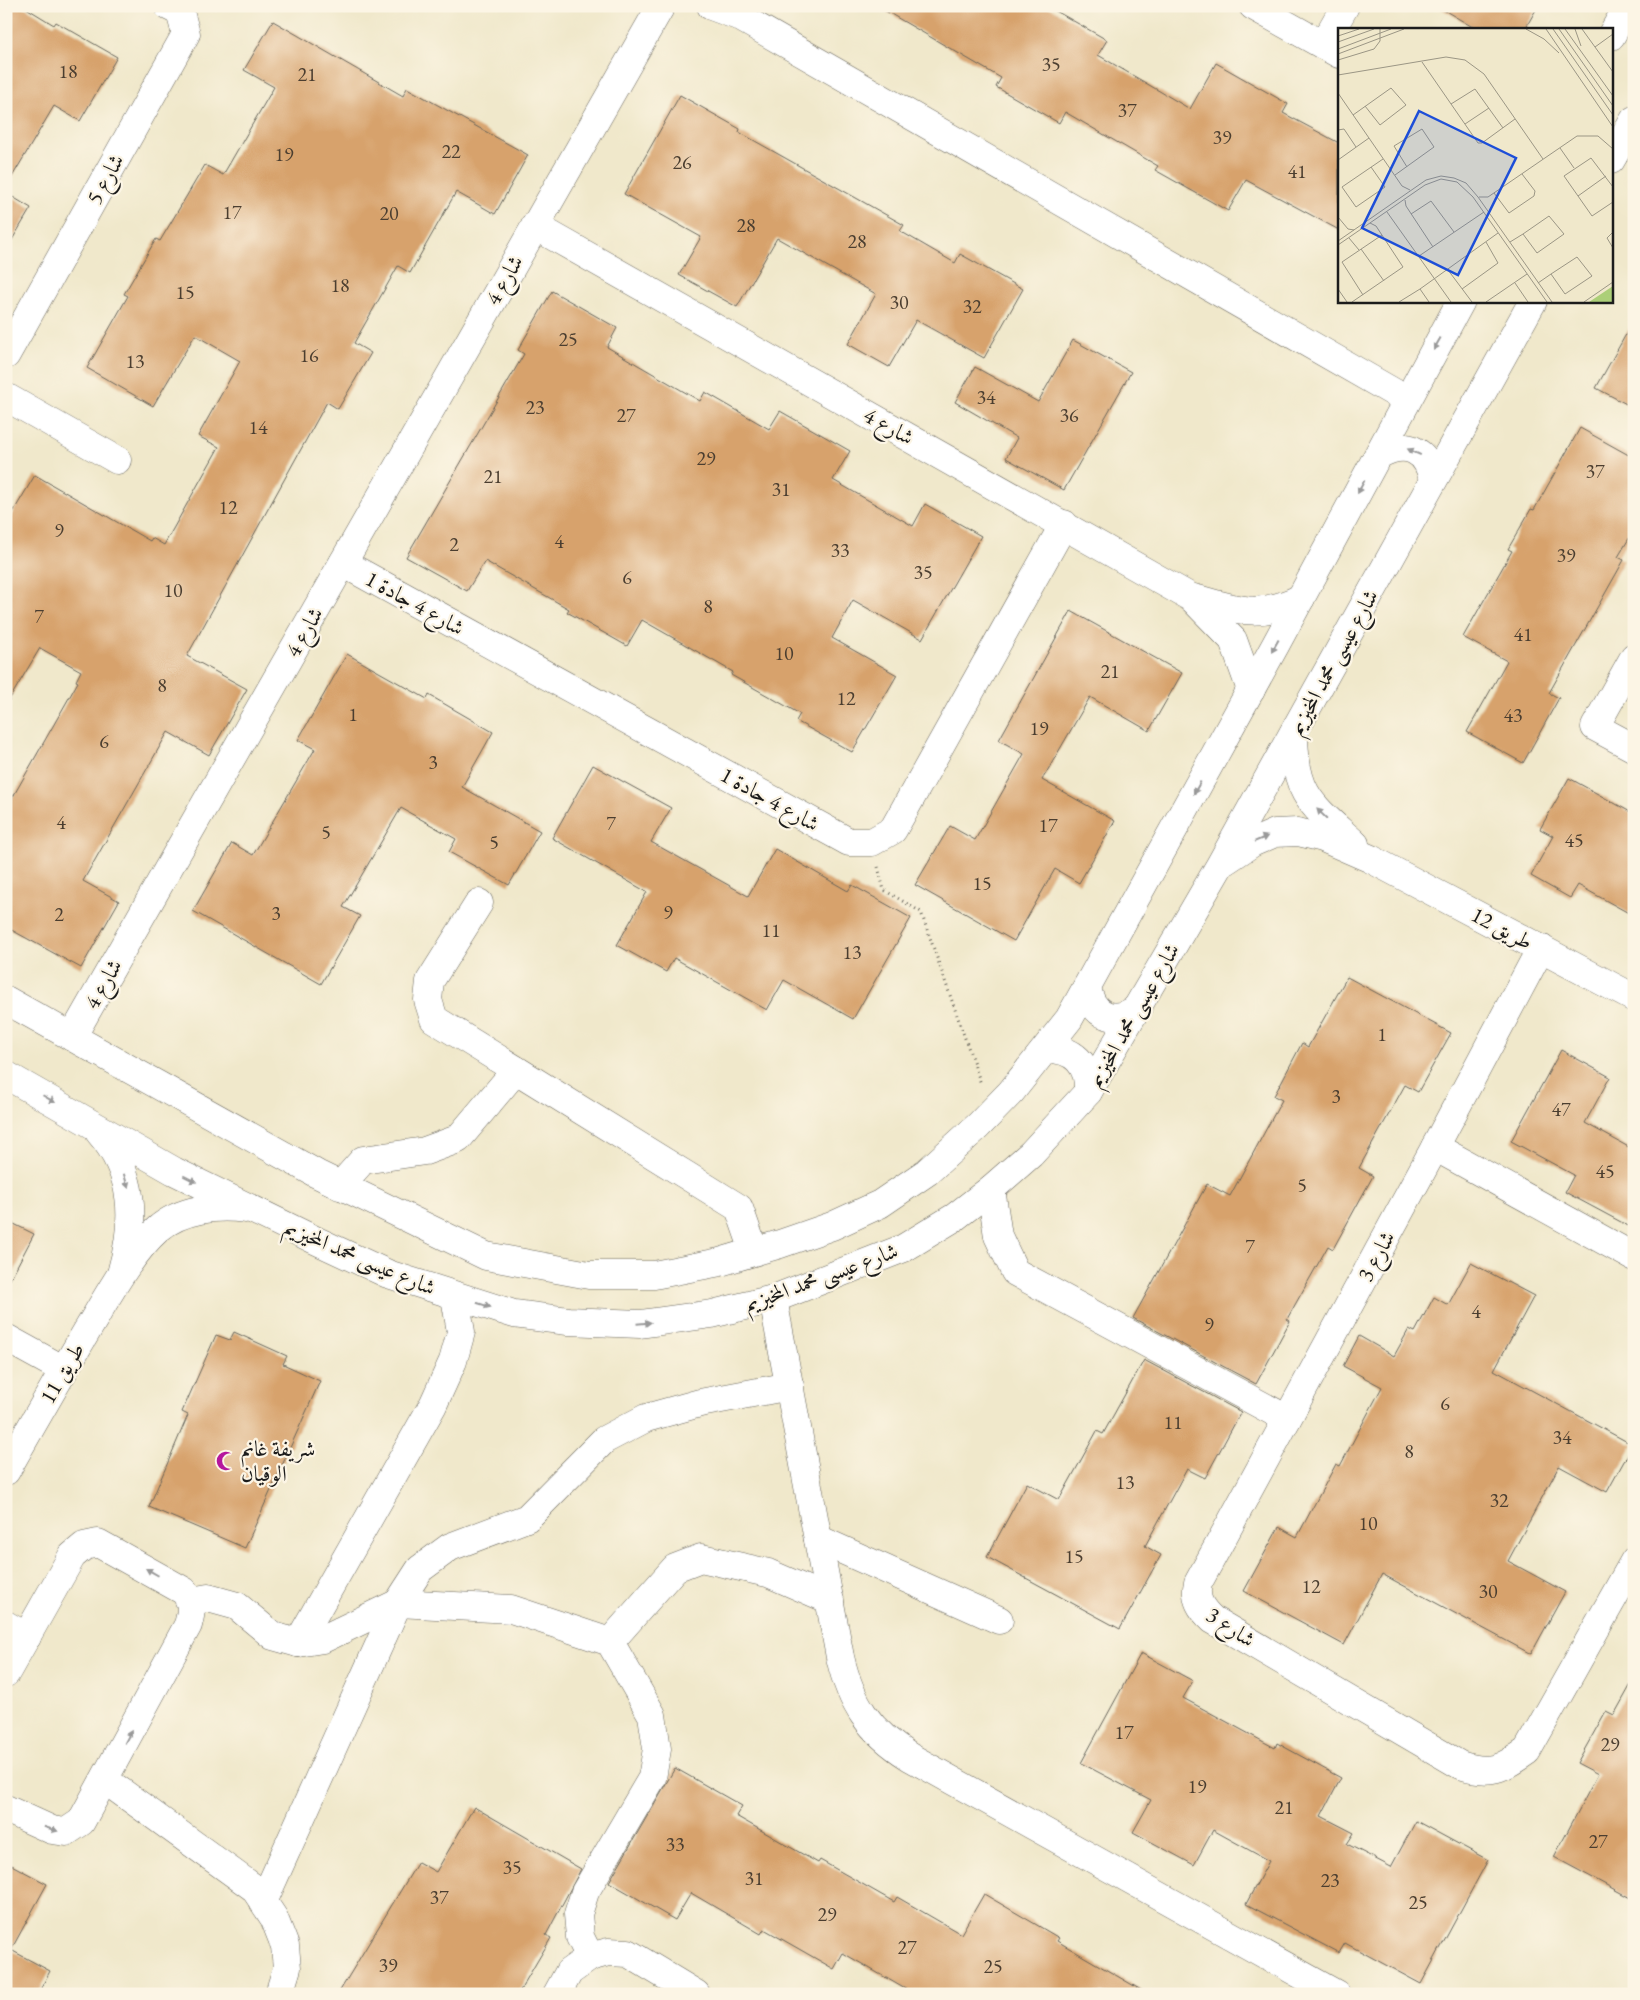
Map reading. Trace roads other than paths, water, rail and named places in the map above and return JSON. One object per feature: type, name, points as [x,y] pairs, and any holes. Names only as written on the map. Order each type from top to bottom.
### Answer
[{"type":"street","name":"شارع 4","points":[[72,1038],[660,6]]},
{"type":"street","points":[[711,6],[738,16],[1407,400]]},
{"type":"street","points":[[1253,6],[1331,49],[1345,6]]},
{"type":"street","points":[[1612,34],[1628,6]]},
{"type":"street","name":"شارع 5","points":[[6,355],[186,34],[177,8]]},
{"type":"street","points":[[1612,158],[1634,120]]},
{"type":"street","name":"شارع 4","points":[[535,226],[1190,597],[1237,610],[1261,612],[1281,608],[1301,598]]},
{"type":"street","name":"شارع عيسى محمد المخيزيم","points":[[6,1000],[340,1186],[486,1256],[590,1276],[654,1275],[720,1262],[754,1252],[832,1226],[880,1204],[927,1172],[992,1113],[1069,1020],[1251,690],[1460,302]]},
{"type":"street","name":"شارع عيسى محمد المخيزيم","points":[[6,1075],[174,1171],[388,1274],[514,1314],[568,1321],[640,1324],[712,1314],[773,1299],[904,1248],[955,1217],[991,1189],[1030,1154],[1088,1092],[1220,865],[1532,302]]},
{"type":"street","points":[[6,397],[117,460]]},
{"type":"street","points":[[1379,455],[1390,449],[1402,447],[1414,450],[1424,457],[1431,468],[1433,480]]},
{"type":"street","name":"شارع 4 جادة 1","points":[[343,563],[849,842],[872,842],[892,830],[1064,524]]},
{"type":"street","name":"شارع 4","points":[[1190,597],[1233,640],[1251,690]]},
{"type":"street","points":[[1634,657],[1595,727],[1634,748]]},
{"type":"street","name":"طريق 12","points":[[1294,732],[1294,754],[1299,780],[1310,803],[1371,859]]},
{"type":"street","name":"طريق 12","points":[[1220,865],[1252,843],[1276,833],[1298,832],[1323,838],[1371,859],[1634,998]]},
{"type":"street","points":[[479,904],[430,981],[428,1000],[434,1019],[739,1208],[754,1252]]},
{"type":"street","name":"شارع 3","points":[[1541,948],[1198,1583],[1195,1594],[1202,1610],[1213,1620],[1460,1765],[1480,1771],[1505,1766],[1527,1752],[1634,1561]]},
{"type":"street","points":[[1087,987],[1089,999],[1096,1009],[1106,1015],[1118,1017],[1129,1014],[1139,1007]]},
{"type":"street","points":[[1046,1049],[1058,1049],[1069,1052],[1079,1059],[1089,1080],[1088,1092]]},
{"type":"street","points":[[340,1186],[362,1160],[425,1151],[458,1140],[516,1070]]},
{"type":"street","name":"طريق 11","points":[[93,1125],[110,1144],[118,1159],[130,1197],[129,1239],[120,1276]]},
{"type":"street","points":[[1435,1147],[1634,1257]]},
{"type":"street","points":[[991,1189],[998,1236],[1015,1272],[1287,1419]]},
{"type":"street","name":"طريق 11","points":[[6,1471],[120,1276],[158,1229],[173,1219],[192,1212],[231,1207],[252,1210]]},
{"type":"street","points":[[298,1643],[433,1405],[453,1361],[461,1332],[456,1297]]},
{"type":"street","points":[[773,1299],[845,1677],[852,1698],[868,1721],[892,1746],[1336,1994]]},
{"type":"street","points":[[6,1338],[64,1370]]},
{"type":"street","points":[[264,1900],[398,1603],[420,1569],[450,1547],[527,1518],[604,1440],[646,1418],[700,1403],[790,1386]]},
{"type":"street","points":[[818,1539],[999,1620]]},
{"type":"street","points":[[6,1673],[16,1631],[72,1556],[84,1546],[98,1543],[184,1591],[191,1600],[193,1608],[188,1626],[81,1822],[66,1832],[52,1830],[6,1810]]},
{"type":"street","points":[[610,1642],[675,1568],[702,1558],[768,1573],[830,1600]]},
{"type":"street","points":[[191,1600],[208,1598],[237,1606],[273,1636],[298,1643],[322,1639],[398,1603],[511,1609],[610,1642],[652,1715],[657,1749],[652,1778],[584,1892],[578,1914],[580,1938],[590,1957]]},
{"type":"street","points":[[105,1780],[237,1873],[264,1900],[285,1946],[287,1968],[280,1994]]},
{"type":"street","points":[[557,1994],[569,1972],[590,1957],[608,1952],[628,1953],[696,1994]]},
{"type":"place","name":"شريفة غانم الوقيان","points":[[226,1461]]}]
